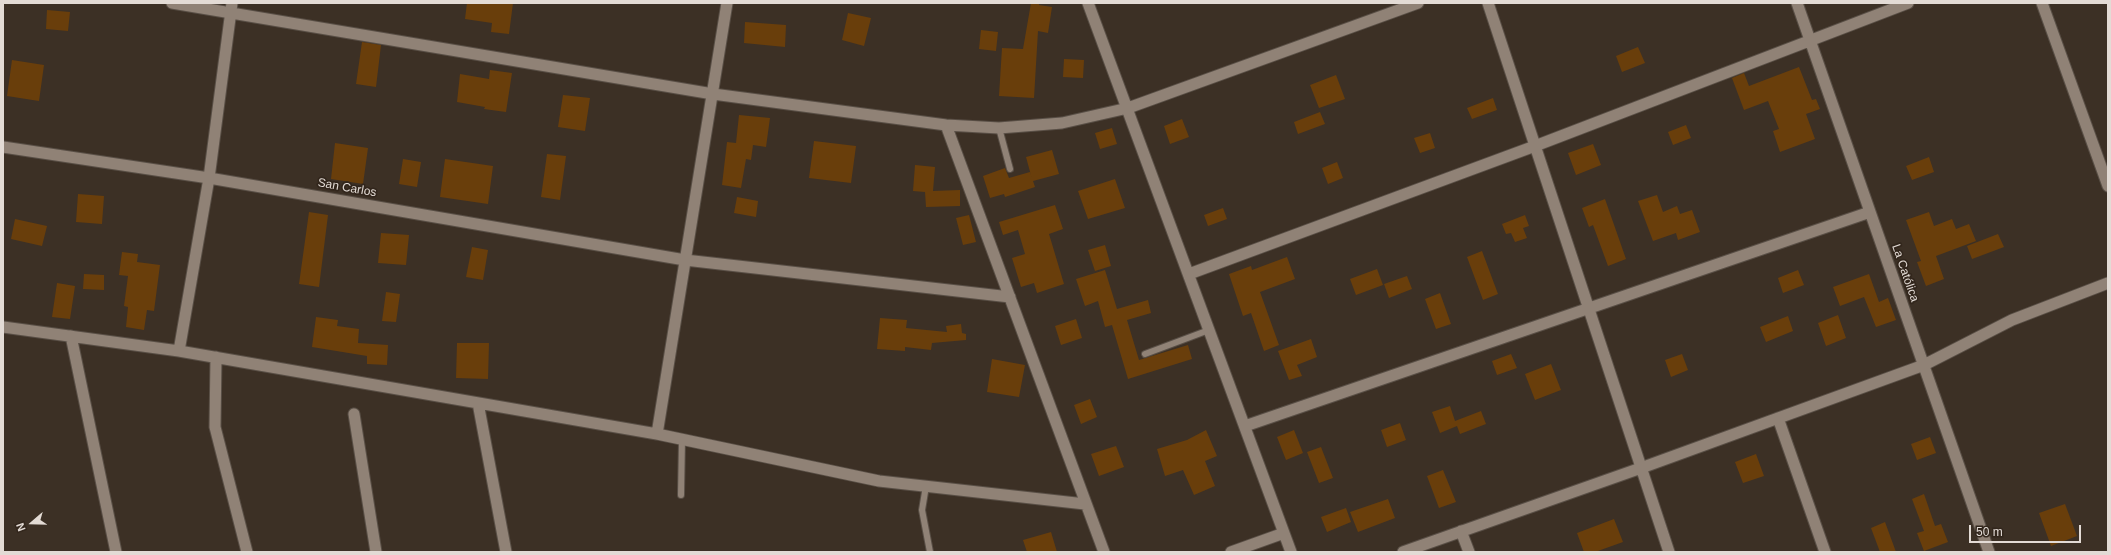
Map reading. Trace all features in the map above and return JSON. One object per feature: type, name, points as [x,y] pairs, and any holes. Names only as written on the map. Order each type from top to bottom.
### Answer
[{"type":"street","points":[[172,3],[231,8],[713,94],[946,125],[999,128],[1062,123],[1128,108],[1418,3]]},
{"type":"street","points":[[657,434],[727,3]]},
{"type":"street","points":[[1088,3],[1291,552]]},
{"type":"street","points":[[1488,3],[1669,552]]},
{"type":"street","name":"La Católica","points":[[1797,3],[1989,552]]},
{"type":"street","points":[[1189,274],[1535,146],[1908,3]]},
{"type":"street","points":[[2042,3],[2108,186]]},
{"type":"street","points":[[179,351],[209,178],[231,8]]},
{"type":"street","points":[[946,125],[1104,552]]},
{"type":"street","name":"San Carlos","points":[[3,147],[209,178],[685,260],[1010,297]]},
{"type":"street","points":[[1245,426],[1870,212]]},
{"type":"street","points":[[1403,552],[1641,468],[1924,365],[2012,320],[2108,283]]},
{"type":"street","points":[[3,327],[216,357],[657,434],[879,481],[1085,504]]},
{"type":"street","points":[[71,336],[116,552]]},
{"type":"street","points":[[216,357],[215,427],[247,552]]},
{"type":"street","points":[[478,403],[506,552]]},
{"type":"street","points":[[354,414],[376,552]]},
{"type":"street","points":[[1778,418],[1825,552]]},
{"type":"street","points":[[1461,532],[1468,552]]},
{"type":"street","points":[[1231,552],[1284,533]]},
{"type":"lane","points":[[999,128],[1010,169]]},
{"type":"lane","points":[[1145,354],[1209,330]]},
{"type":"lane","points":[[681,495],[682,439]]},
{"type":"lane","points":[[926,486],[922,510],[930,552]]},
{"type":"building","points":[[467,3],[513,3],[509,34],[491,32],[492,23],[465,19]]},
{"type":"building","points":[[1031,3],[1039,3],[1039,5],[1052,7],[1048,33],[1038,31],[1034,98],[999,96],[1002,48],[1023,49]]},
{"type":"building","points":[[47,10],[70,12],[68,31],[46,29]]},
{"type":"building","points":[[848,13],[871,18],[864,46],[842,40]]},
{"type":"building","points":[[745,22],[786,25],[785,47],[744,43]]},
{"type":"building","points":[[981,30],[998,32],[996,51],[979,49]]},
{"type":"building","points":[[362,42],[381,45],[376,87],[356,84]]},
{"type":"building","points":[[1638,47],[1645,63],[1622,72],[1616,56]]},
{"type":"building","points":[[1064,59],[1084,60],[1083,78],[1063,77]]},
{"type":"building","points":[[12,60],[44,65],[39,101],[7,96]]},
{"type":"building","points":[[1799,67],[1812,100],[1816,99],[1820,109],[1806,114],[1815,139],[1780,152],[1773,131],[1779,129],[1768,101],[1744,110],[1732,78],[1744,73],[1749,86]]},
{"type":"building","points":[[490,70],[512,73],[506,112],[484,109],[485,107],[457,102],[460,74],[489,79]]},
{"type":"building","points":[[1336,75],[1345,99],[1319,108],[1310,85]]},
{"type":"building","points":[[563,95],[590,98],[585,131],[558,127]]},
{"type":"building","points":[[1493,98],[1497,110],[1472,119],[1467,108]]},
{"type":"building","points":[[1320,112],[1325,124],[1298,134],[1294,122]]},
{"type":"building","points":[[739,115],[770,118],[766,147],[753,145],[751,160],[746,159],[741,188],[722,185],[727,142],[736,143]]},
{"type":"building","points":[[1182,119],[1189,137],[1170,144],[1164,126]]},
{"type":"building","points":[[1686,125],[1691,138],[1673,145],[1668,132]]},
{"type":"building","points":[[1112,128],[1117,144],[1100,149],[1095,133]]},
{"type":"building","points":[[1430,133],[1435,148],[1420,153],[1414,138]]},
{"type":"building","points":[[814,141],[856,146],[851,183],[809,178]]},
{"type":"building","points":[[335,143],[368,148],[363,184],[331,179]]},
{"type":"building","points":[[1593,144],[1601,165],[1576,175],[1568,153]]},
{"type":"building","points":[[1052,150],[1059,174],[1033,181],[1035,187],[1005,197],[1004,194],[990,198],[983,176],[1005,168],[1009,178],[1030,172],[1032,179],[1026,157]]},
{"type":"building","points":[[547,154],[566,156],[560,200],[541,197]]},
{"type":"building","points":[[1929,157],[1934,172],[1912,180],[1906,166]]},
{"type":"building","points":[[403,159],[421,162],[417,187],[399,184]]},
{"type":"building","points":[[445,159],[493,166],[488,204],[440,197]]},
{"type":"building","points":[[1337,162],[1343,178],[1328,184],[1322,168]]},
{"type":"building","points":[[915,165],[935,167],[933,191],[960,190],[960,206],[926,207],[925,192],[913,191]]},
{"type":"building","points":[[1115,179],[1125,208],[1088,219],[1078,191]]},
{"type":"building","points":[[78,194],[104,196],[102,224],[76,222]]},
{"type":"building","points":[[1657,195],[1663,212],[1677,206],[1680,214],[1692,210],[1700,232],[1678,240],[1676,233],[1653,241],[1638,201]]},
{"type":"building","points":[[737,197],[758,201],[756,217],[734,213]]},
{"type":"building","points":[[1605,199],[1626,259],[1608,266],[1593,225],[1589,227],[1582,208]]},
{"type":"building","points":[[1055,205],[1063,229],[1049,234],[1064,284],[1037,293],[1034,283],[1021,287],[1012,258],[1025,254],[1018,230],[1003,235],[999,222]]},
{"type":"building","points":[[1223,208],[1227,219],[1208,226],[1204,215]]},
{"type":"building","points":[[309,212],[328,215],[319,287],[299,284]]},
{"type":"building","points":[[1929,212],[1934,226],[1952,219],[1956,229],[1969,224],[1976,241],[1936,256],[1944,279],[1926,286],[1917,262],[1921,261],[1906,220]]},
{"type":"building","points":[[969,215],[976,242],[963,245],[956,218]]},
{"type":"building","points":[[1525,215],[1529,226],[1523,228],[1527,238],[1515,242],[1511,233],[1506,234],[1502,224]]},
{"type":"building","points":[[15,219],[47,226],[42,246],[11,239]]},
{"type":"building","points":[[381,233],[409,235],[406,265],[378,263]]},
{"type":"building","points":[[1998,234],[2004,247],[1972,259],[1967,246]]},
{"type":"building","points":[[1105,245],[1111,266],[1095,271],[1088,250]]},
{"type":"building","points":[[472,247],[488,250],[483,280],[466,277]]},
{"type":"building","points":[[1482,251],[1498,294],[1483,300],[1467,257]]},
{"type":"building","points":[[122,252],[138,254],[137,262],[160,265],[154,311],[147,310],[144,330],[126,327],[128,307],[124,306],[128,276],[119,275]]},
{"type":"building","points":[[1287,257],[1295,279],[1260,292],[1279,345],[1264,351],[1251,313],[1243,316],[1229,274],[1251,266],[1252,270]]},
{"type":"building","points":[[1377,269],[1383,285],[1356,295],[1350,279]]},
{"type":"building","points":[[1105,270],[1117,309],[1148,300],[1151,313],[1127,320],[1139,360],[1188,345],[1192,359],[1128,379],[1112,325],[1105,327],[1098,301],[1085,306],[1076,279]]},
{"type":"building","points":[[1798,270],[1804,285],[1783,293],[1778,278]]},
{"type":"building","points":[[84,274],[104,275],[104,290],[83,289]]},
{"type":"building","points":[[1869,274],[1879,302],[1888,298],[1896,320],[1876,327],[1864,297],[1840,306],[1833,287]]},
{"type":"building","points":[[1407,276],[1412,289],[1389,298],[1384,284]]},
{"type":"building","points":[[57,283],[75,286],[70,319],[52,317]]},
{"type":"building","points":[[386,292],[400,294],[396,322],[382,321]]},
{"type":"building","points":[[1440,293],[1451,324],[1436,329],[1425,299]]},
{"type":"building","points":[[1838,315],[1846,338],[1826,346],[1818,323]]},
{"type":"building","points":[[1788,316],[1793,331],[1766,342],[1760,327]]},
{"type":"building","points":[[316,317],[338,320],[337,326],[359,329],[358,343],[388,345],[387,365],[367,364],[367,356],[312,347]]},
{"type":"building","points":[[880,318],[907,320],[906,328],[947,332],[946,326],[961,324],[962,333],[966,334],[966,340],[932,343],[931,350],[905,347],[905,351],[877,349]]},
{"type":"building","points":[[1076,319],[1082,338],[1061,345],[1055,326]]},
{"type":"building","points":[[1311,339],[1317,357],[1297,365],[1302,376],[1289,380],[1278,351]]},
{"type":"building","points":[[457,343],[489,343],[488,379],[456,378]]},
{"type":"building","points":[[1511,354],[1517,368],[1497,375],[1492,361]]},
{"type":"building","points":[[1682,354],[1688,370],[1671,377],[1665,360]]},
{"type":"building","points":[[992,359],[1025,365],[1019,397],[987,392]]},
{"type":"building","points":[[1551,364],[1561,390],[1535,400],[1525,374]]},
{"type":"building","points":[[1090,399],[1097,417],[1081,424],[1074,405]]},
{"type":"building","points":[[1450,406],[1455,421],[1481,411],[1486,424],[1460,434],[1457,426],[1440,433],[1432,412]]},
{"type":"building","points":[[1400,423],[1406,440],[1387,447],[1381,430]]},
{"type":"building","points":[[1206,430],[1217,456],[1205,461],[1215,486],[1194,495],[1183,470],[1165,476],[1157,449],[1187,440]]},
{"type":"building","points":[[1294,430],[1303,453],[1286,460],[1277,437]]},
{"type":"building","points":[[1930,437],[1936,453],[1917,460],[1911,444]]},
{"type":"building","points":[[1116,446],[1124,467],[1099,476],[1091,454]]},
{"type":"building","points":[[1321,447],[1333,478],[1319,483],[1307,452]]},
{"type":"building","points":[[1756,454],[1764,476],[1743,483],[1735,462]]},
{"type":"building","points":[[1443,470],[1456,502],[1439,508],[1427,476]]},
{"type":"building","points":[[1924,494],[1935,526],[1941,524],[1948,542],[1924,551],[1917,533],[1924,531],[1912,499]]},
{"type":"building","points":[[1388,499],[1395,518],[1358,532],[1350,512]]},
{"type":"building","points":[[2065,504],[2077,536],[2051,546],[2039,513]]},
{"type":"building","points":[[1346,508],[1351,522],[1327,532],[1321,517]]},
{"type":"building","points":[[1614,519],[1623,542],[1595,552],[1584,552],[1577,533]]},
{"type":"building","points":[[1885,522],[1896,552],[1880,552],[1871,528]]},
{"type":"building","points":[[1051,532],[1057,552],[1027,552],[1023,540]]}]
